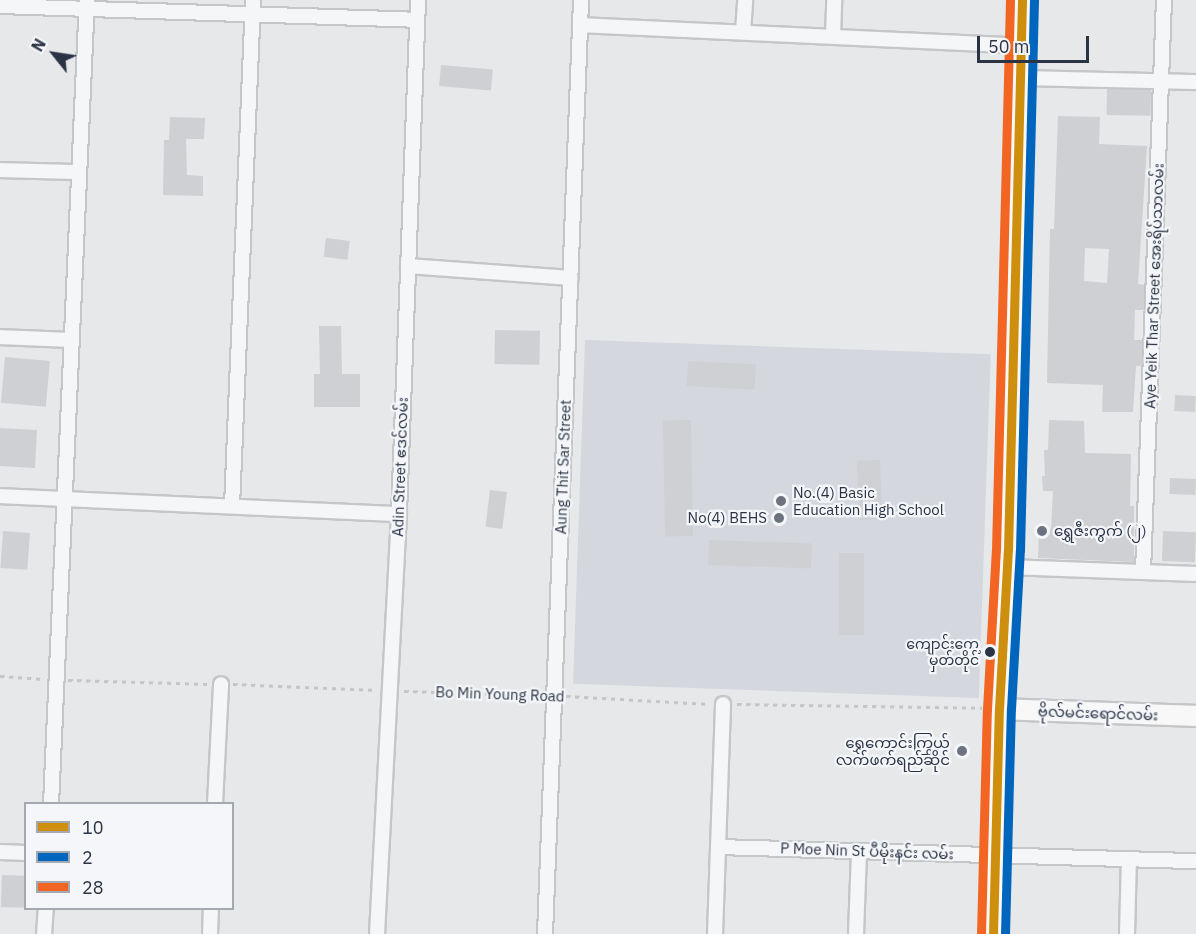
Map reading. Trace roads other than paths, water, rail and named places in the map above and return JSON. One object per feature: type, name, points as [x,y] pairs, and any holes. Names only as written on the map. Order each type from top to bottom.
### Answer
[{"type":"main road","points":[[993,934],[999,709],[1008,567],[1022,0]]},
{"type":"street","points":[[232,506],[253,0]]},
{"type":"street","name":"Adin Street ဧဒင်လမ်း","points":[[377,934],[399,514],[418,0]]},
{"type":"street","name":"Aung Thit Sar Street","points":[[546,934],[581,0]]},
{"type":"street","points":[[743,32],[745,0]]},
{"type":"street","points":[[833,36],[834,0]]},
{"type":"street","name":"Aye Yeik Thar Street အေးရိပ်သာလမ်း","points":[[1143,572],[1164,0]]},
{"type":"street","points":[[51,802],[58,680],[77,172],[87,4]]},
{"type":"street","points":[[0,6],[87,4],[252,16],[417,20]]},
{"type":"street","points":[[580,25],[1020,46]]},
{"type":"street","points":[[1019,78],[1196,82]]},
{"type":"street","points":[[0,170],[77,172]]},
{"type":"street","points":[[408,266],[571,278]]},
{"type":"street","points":[[0,337],[70,340]]},
{"type":"street","points":[[0,496],[399,514]]},
{"type":"street","points":[[1008,567],[1196,574]]},
{"type":"street","points":[[215,802],[221,684]]},
{"type":"street","points":[[715,934],[723,704]]},
{"type":"street","name":"ဗိုလ်မင်းရောင်လမ်း","points":[[999,709],[1196,716]]},
{"type":"street","name":"P Moe Nin St ပီမိုးနင်း လမ်း","points":[[718,847],[1196,861]]},
{"type":"street","points":[[856,934],[859,851]]},
{"type":"street","points":[[0,852],[24,853]]},
{"type":"street","points":[[1127,934],[1129,859]]},
{"type":"street","points":[[44,934],[46,910]]},
{"type":"street","points":[[210,934],[211,910]]},
{"type":"place","name":"No.(4) Basic Education High School","points":[[781,501]]},
{"type":"place","name":"No(4) BEHS","points":[[779,518]]},
{"type":"place","name":"ရွှေဇီးကွက် (၂)","points":[[1042,531]]},
{"type":"place","name":"ကျောင်းကွေ့ မှတ်တိုင်","points":[[990,652]]},
{"type":"place","name":"ရွှေကောင်းကြွယ် လက်ဖက်ရည်ဆိုင်","points":[[962,751]]}]
